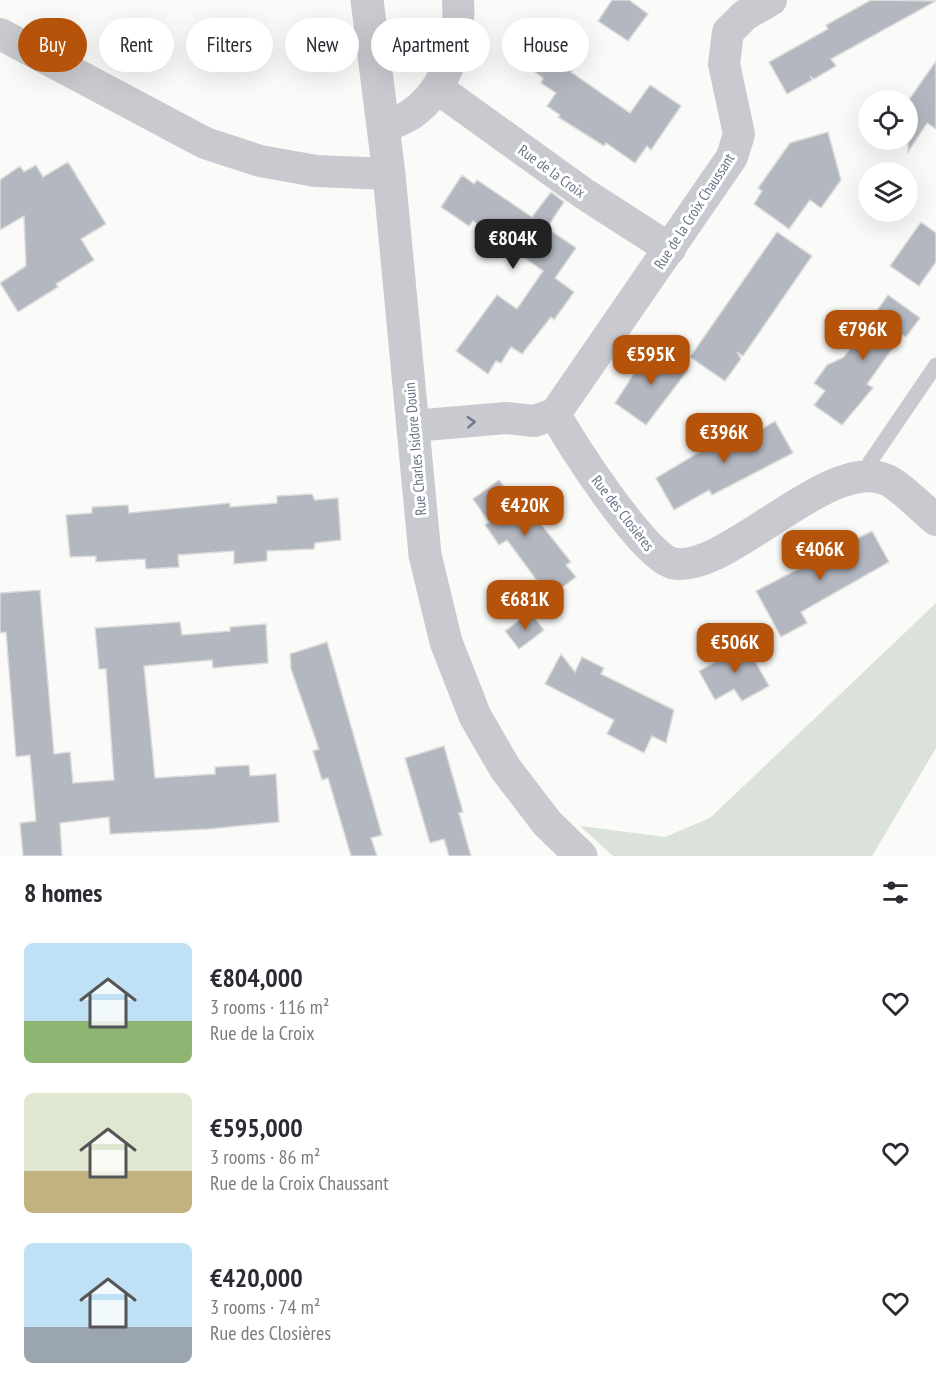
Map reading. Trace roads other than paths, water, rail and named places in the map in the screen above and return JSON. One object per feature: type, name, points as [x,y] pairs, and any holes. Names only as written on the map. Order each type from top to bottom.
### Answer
[{"type":"street","name":"Rue Charles Isidore Douin","points":[[367,0],[389,174],[425,555],[446,642],[475,716],[506,768],[547,823],[581,856]]},
{"type":"street","points":[[384,127],[412,114],[437,88],[452,58],[460,25],[458,0]]},
{"type":"street","name":"Rue de la Croix Chaussant","points":[[555,414],[732,157],[739,134],[724,63],[728,32],[745,15],[771,0]]},
{"type":"street","points":[[0,34],[205,143],[260,160],[310,170],[389,174]]},
{"type":"street","name":"Rue de la Croix","points":[[437,88],[583,193],[670,249]]},
{"type":"street","points":[[413,426],[506,418],[534,421],[555,414]]},
{"type":"street","name":"Rue des Closières","points":[[555,414],[585,464],[630,522],[656,554],[673,563],[702,560],[833,485],[865,476]]},
{"type":"street","points":[[865,476],[887,480],[936,520]]},
{"type":"lane","points":[[865,476],[870,462],[936,365]]}]
